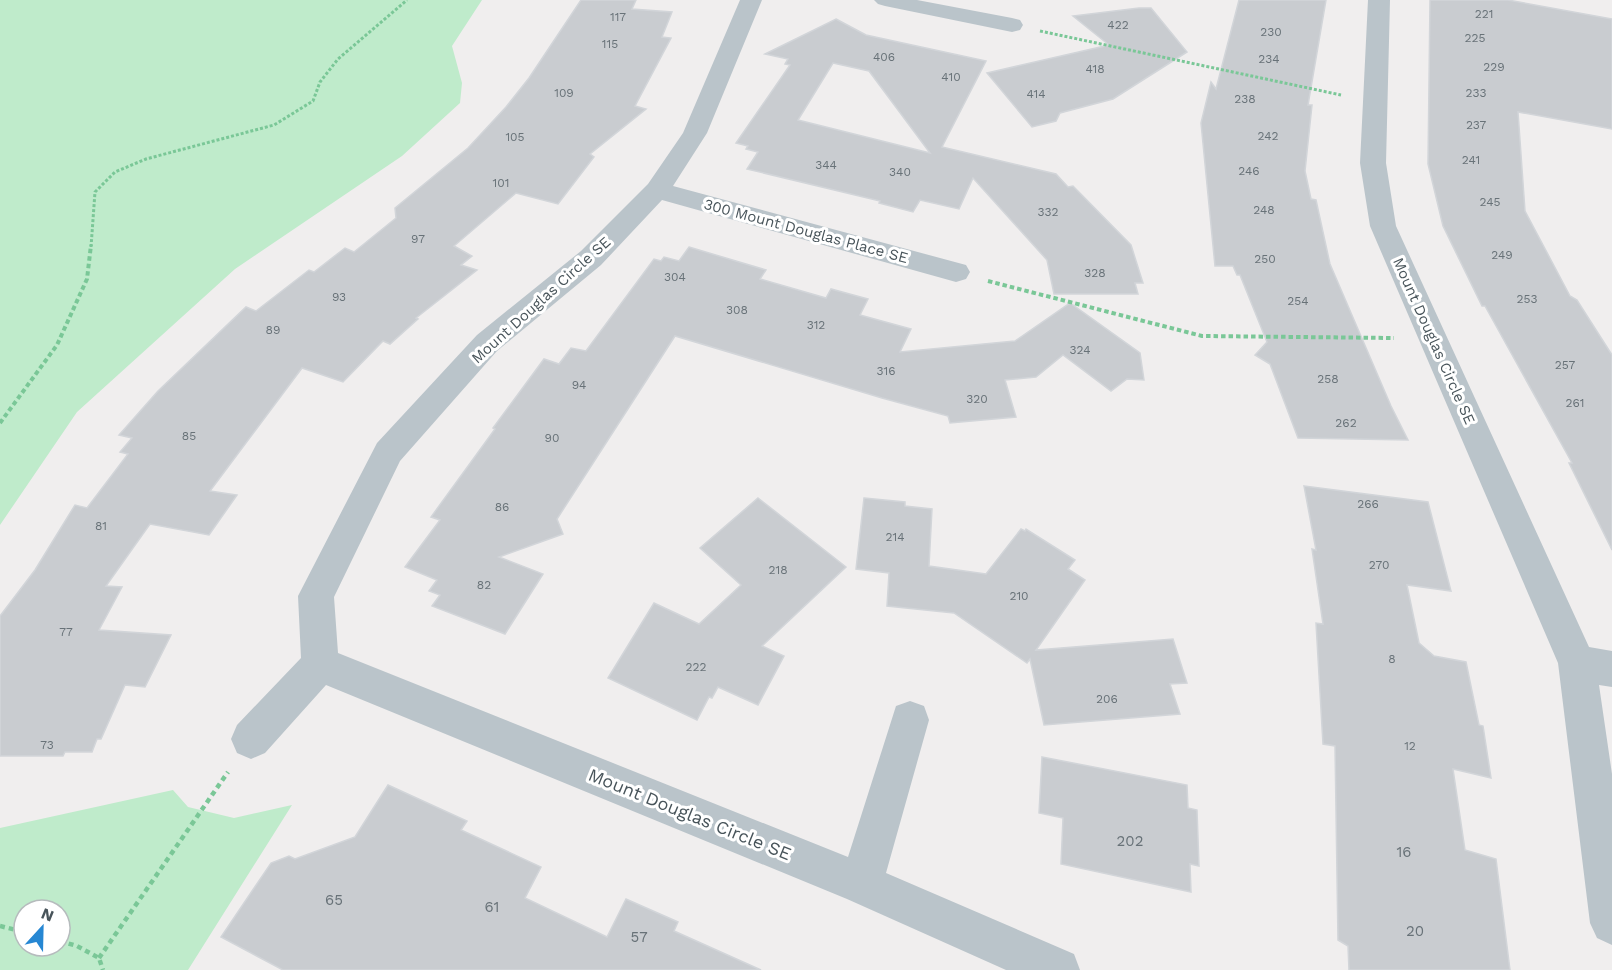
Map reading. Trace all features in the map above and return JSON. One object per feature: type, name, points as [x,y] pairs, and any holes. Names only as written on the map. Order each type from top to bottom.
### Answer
[{"type":"street","name":"Mount Douglas Circle SE","points":[[751,0],[695,134],[657,190],[591,258],[487,343],[388,453],[316,596],[320,664],[861,884],[1058,970]]},
{"type":"street","points":[[885,0],[1012,25]]},
{"type":"street","name":"Mount Douglas Circle SE","points":[[1379,0],[1373,163],[1383,226],[1432,338],[1595,666],[1612,923]]},
{"type":"street","name":"300 Mount Douglas Place SE","points":[[657,190],[956,272]]},
{"type":"street","points":[[251,739],[320,664]]},
{"type":"street","points":[[861,884],[910,720]]},
{"type":"path","points":[[0,423],[57,345],[87,279],[95,218],[95,192],[115,172],[146,159],[274,125],[313,101],[320,82],[338,59],[407,0]]},
{"type":"path","points":[[1012,25],[1374,102]]},
{"type":"path","points":[[956,272],[1202,336],[1432,338]]},
{"type":"path","points":[[99,958],[251,739]]},
{"type":"path","points":[[72,945],[99,958],[103,970]]},
{"type":"green space","points":[[0,0],[482,0],[452,46],[462,83],[460,103],[402,156],[235,269],[77,412],[0,525]]},
{"type":"green space","points":[[173,790],[188,807],[234,818],[292,805],[188,970],[0,970],[0,828]]},
{"type":"building","points":[[581,0],[636,0],[632,9],[672,12],[662,37],[671,38],[635,106],[646,109],[590,154],[594,157],[558,204],[516,193],[454,246],[472,256],[461,265],[477,270],[416,318],[418,319],[390,344],[383,341],[343,382],[302,368],[210,491],[237,495],[209,535],[150,524],[106,586],[122,587],[99,630],[171,635],[145,687],[125,685],[101,739],[97,739],[92,752],[65,752],[63,756],[0,756],[0,616],[35,570],[75,505],[87,508],[128,454],[120,452],[132,438],[119,435],[158,391],[246,307],[256,311],[309,270],[314,272],[345,248],[354,252],[396,218],[395,208],[468,148],[506,107],[529,78]]},
{"type":"building","points":[[1239,0],[1326,0],[1308,105],[1312,105],[1305,171],[1311,199],[1316,200],[1330,264],[1408,440],[1298,438],[1270,364],[1255,355],[1267,342],[1240,275],[1237,275],[1233,266],[1215,266],[1201,123],[1211,82],[1216,89]]},
{"type":"building","points":[[1430,0],[1508,0],[1612,19],[1612,129],[1518,112],[1525,211],[1570,296],[1577,300],[1612,355],[1612,550],[1569,463],[1572,463],[1485,306],[1482,306],[1443,226],[1428,164]]},
{"type":"building","points":[[1151,8],[1187,52],[1113,99],[1060,113],[1056,121],[1032,127],[987,73],[1109,45],[1073,16]]},
{"type":"building","points":[[836,19],[866,35],[986,61],[942,147],[1056,174],[1068,187],[1073,186],[1131,245],[1143,283],[1135,283],[1138,294],[1054,294],[1047,260],[973,178],[959,209],[920,200],[913,212],[879,203],[880,201],[747,169],[758,152],[736,143],[790,65],[785,64],[788,59],[765,54]],"holes":[[[833,63],[869,71],[930,153],[798,120]]]},
{"type":"building","points":[[689,247],[766,270],[760,279],[826,298],[831,289],[868,299],[860,315],[911,329],[900,352],[1015,341],[1070,303],[1140,353],[1144,380],[1127,379],[1111,391],[1063,355],[1036,377],[1005,380],[1016,417],[950,423],[948,416],[675,336],[557,519],[563,534],[499,557],[543,574],[505,634],[432,606],[440,595],[429,591],[437,580],[405,567],[440,520],[431,517],[495,429],[493,428],[544,359],[559,364],[571,348],[586,351],[654,259],[661,261],[664,257],[679,261]]},
{"type":"building","points":[[1304,486],[1428,502],[1451,591],[1407,585],[1419,643],[1434,656],[1466,662],[1479,725],[1483,726],[1491,778],[1453,769],[1465,850],[1496,859],[1510,970],[1349,970],[1348,946],[1338,940],[1335,746],[1323,744],[1316,623],[1323,624],[1312,549],[1316,550]]},
{"type":"building","points":[[758,498],[846,567],[762,646],[784,656],[758,705],[718,687],[712,698],[709,697],[697,720],[608,678],[654,603],[699,624],[741,585],[700,548]]},
{"type":"building","points":[[864,498],[905,502],[905,506],[932,509],[929,566],[986,574],[1021,529],[1025,531],[1026,529],[1075,560],[1068,569],[1085,580],[1036,650],[1173,639],[1187,683],[1170,684],[1180,714],[1044,725],[1030,659],[1027,663],[954,613],[887,606],[889,573],[856,569]]},
{"type":"building","points":[[1042,757],[1187,785],[1188,808],[1197,810],[1199,866],[1190,864],[1191,892],[1061,864],[1063,818],[1039,813]]},
{"type":"building","points":[[388,785],[467,821],[461,830],[541,867],[525,898],[607,937],[626,899],[678,922],[674,931],[761,970],[283,970],[221,937],[271,863],[289,856],[295,859],[355,837]]}]
